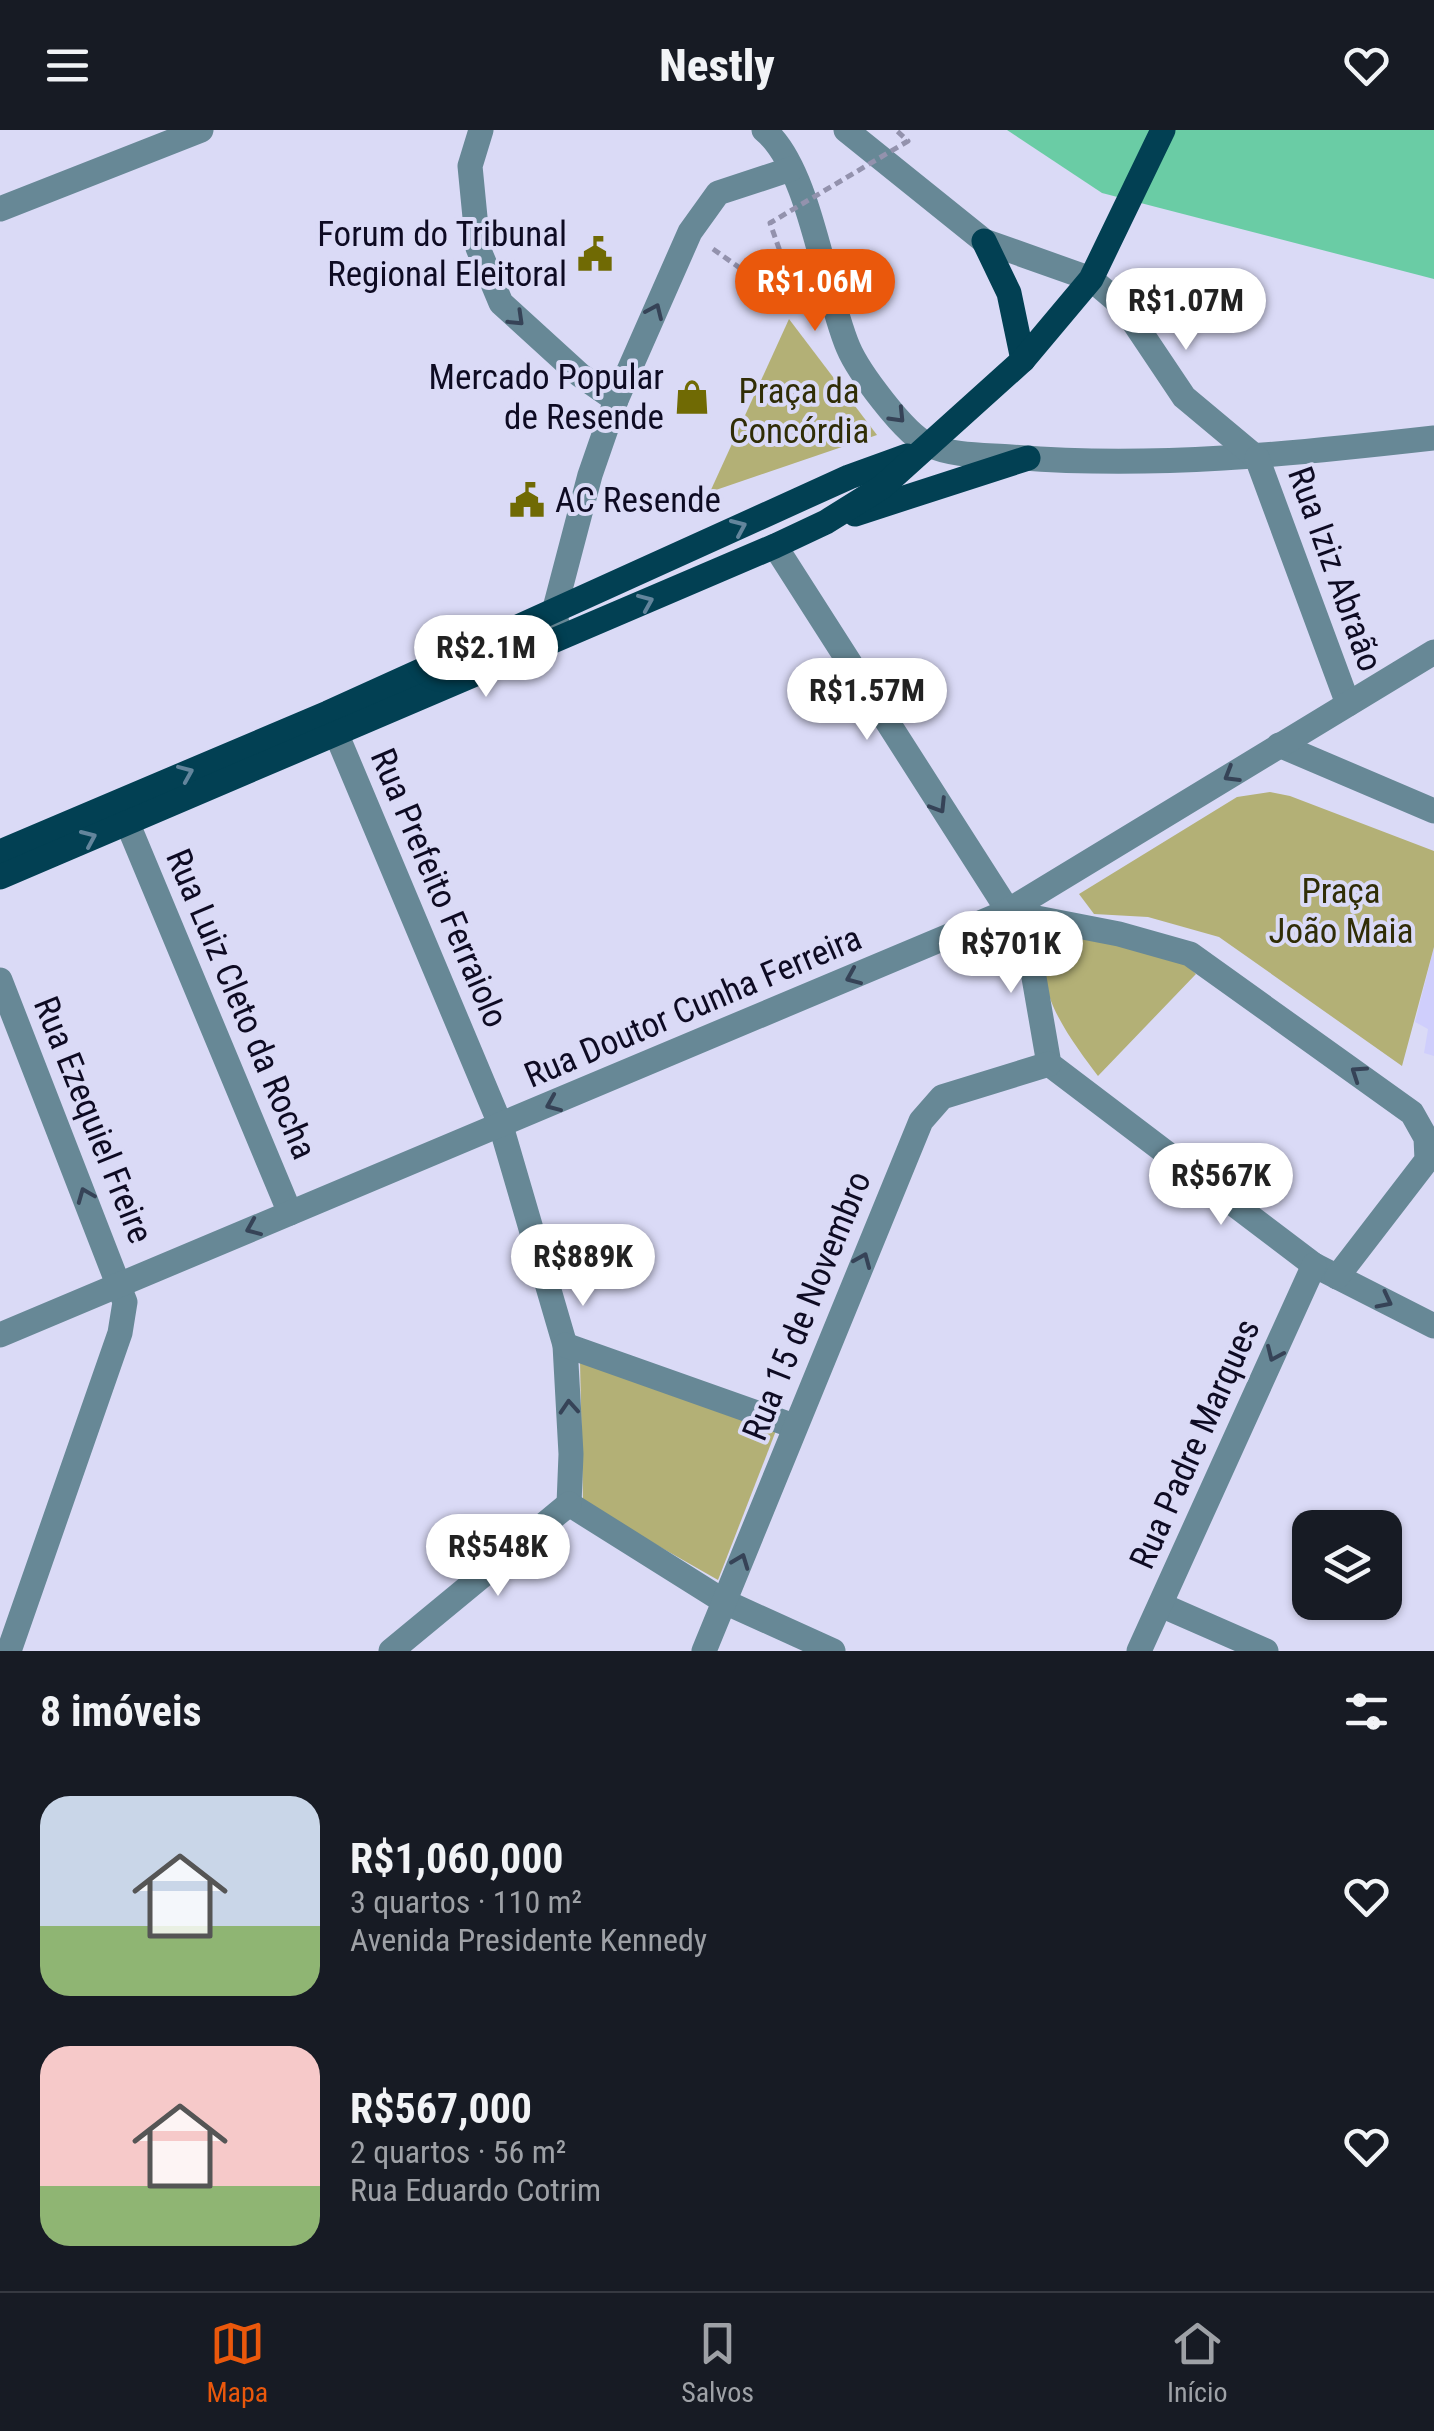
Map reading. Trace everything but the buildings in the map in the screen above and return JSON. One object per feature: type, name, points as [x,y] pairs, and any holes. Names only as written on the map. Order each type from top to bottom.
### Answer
[{"type":"main road","points":[[0,852],[332,722],[561,638],[826,522],[882,487],[1023,360],[1091,279],[1163,130]]},
{"type":"main road","points":[[984,240],[1009,293],[1023,360]]},
{"type":"main road","points":[[0,877],[127,822],[554,612],[849,477],[923,448]]},
{"type":"main road","points":[[826,522],[1028,458]]},
{"type":"street","points":[[0,210],[201,130]]},
{"type":"street","points":[[481,130],[470,166],[478,248],[501,303],[580,375],[616,400]]},
{"type":"street","points":[[764,130],[791,169],[847,346],[872,387],[923,448],[1028,458],[1257,458],[1434,438]]},
{"type":"street","points":[[846,130],[984,240],[1091,279],[1123,306],[1184,397],[1257,458]]},
{"type":"street","points":[[561,638],[554,612],[590,475],[616,400],[690,232],[718,193],[791,169]]},
{"type":"street","name":"Rua Iziz Abraão","points":[[1257,458],[1348,704]]},
{"type":"street","points":[[775,546],[1016,923],[1032,966],[1049,1064],[1326,1271],[1434,1326]]},
{"type":"street","name":"Rua Doutor Cunha Ferreira","points":[[0,1334],[1006,912],[1434,652]]},
{"type":"street","name":"Rua Prefeito Ferraiolo","points":[[332,722],[501,1126],[565,1345],[572,1454],[569,1504]]},
{"type":"street","points":[[1279,745],[1434,811]]},
{"type":"street","name":"Rua Luiz Cleto da Rocha","points":[[127,822],[290,1213]]},
{"type":"street","name":"Rua Padre Marques","points":[[1006,912],[1119,934],[1190,954],[1402,1103],[1422,1125],[1426,1138],[1427,1160],[1422,1168],[1326,1271],[1139,1651]]},
{"type":"street","name":"Rua Ezequiel Freire","points":[[0,980],[122,1286]]},
{"type":"street","name":"Rua 15 de Novembro","points":[[704,1651],[794,1426],[930,1106],[942,1097],[1049,1064]]},
{"type":"street","points":[[9,1651],[120,1333],[125,1302],[122,1286]]},
{"type":"street","points":[[565,1345],[794,1426]]},
{"type":"street","points":[[392,1651],[569,1504],[725,1602],[833,1651]]},
{"type":"street","points":[[1161,1605],[1266,1651]]},
{"type":"path","points":[[690,232],[800,312],[770,223],[908,141],[896,130]]},
{"type":"shaded area","points":[[1007,130],[1434,130],[1434,279],[1102,193]]},
{"type":"shaded area","points":[[1434,947],[1434,1056],[1424,1053],[1428,1029],[1415,1022]]},
{"type":"green space","name":"Praça da Concórdia","points":[[789,319],[877,435],[710,492]]},
{"type":"green space","name":"Praça João Maia","points":[[1270,792],[1290,796],[1434,851],[1434,947],[1402,1066],[1219,937],[1148,917],[1094,914],[1079,894],[1237,797]]},
{"type":"green space","points":[[1092,937],[1183,962],[1196,974],[1098,1076],[1059,1018],[1049,996],[1046,976],[1050,958],[1065,945]]},
{"type":"green space","points":[[580,1361],[777,1428],[718,1580],[583,1503]]},
{"type":"place","name":"Forum do Tribunal Regional Eleitoral","points":[[595,254]]},
{"type":"place","name":"Mercado Popular de Resende","points":[[692,397]]},
{"type":"place","name":"AC Resende","points":[[527,500]]}]
